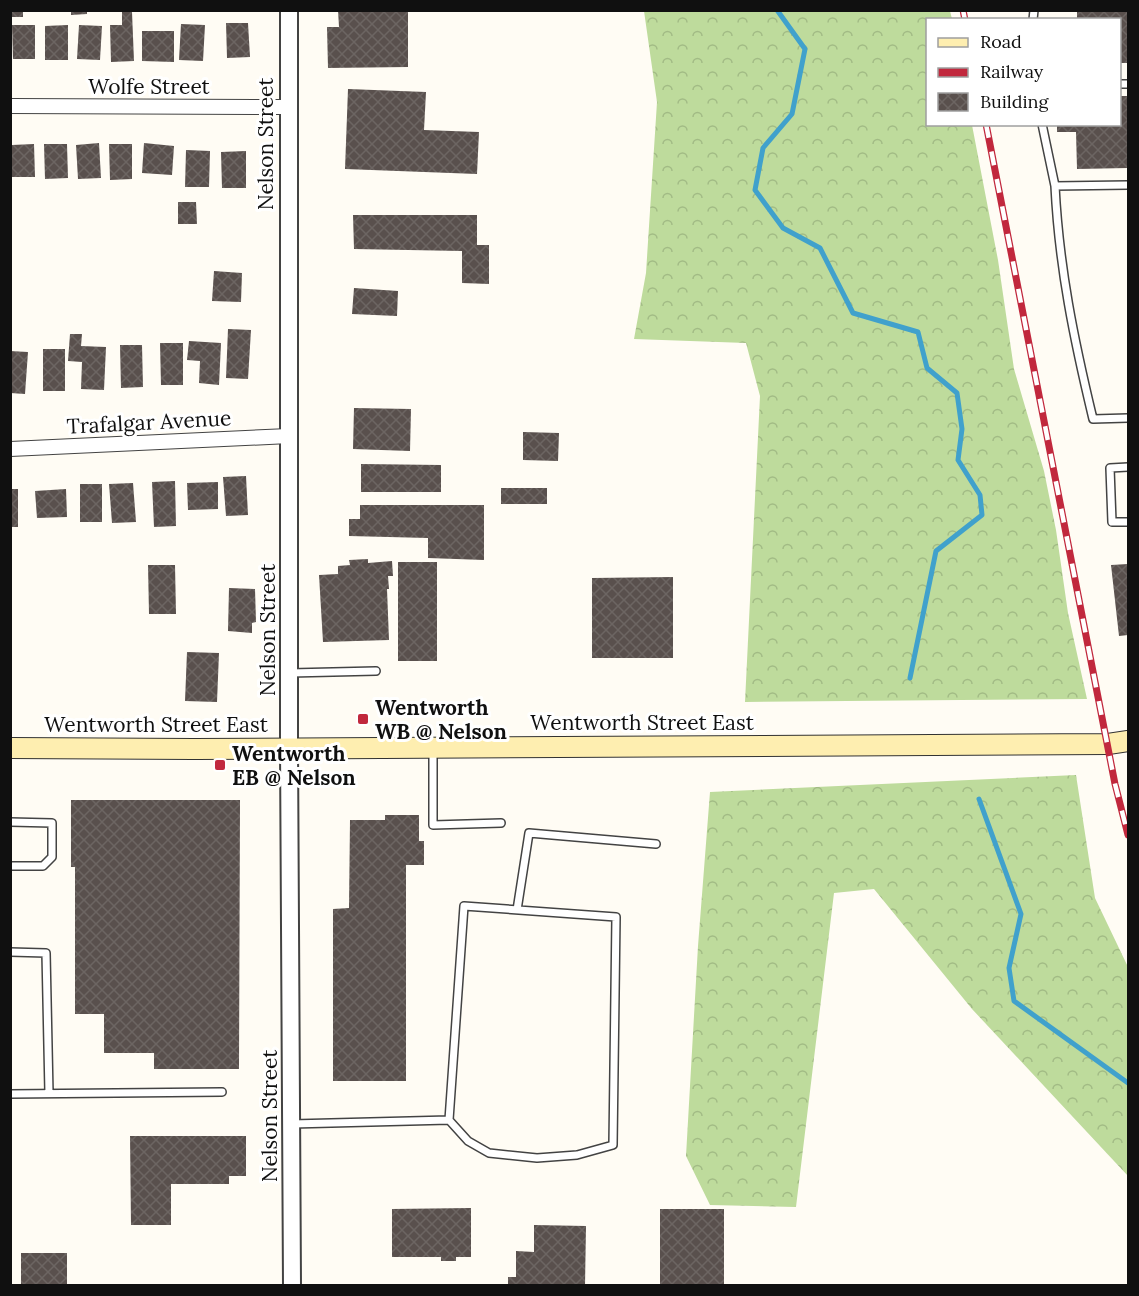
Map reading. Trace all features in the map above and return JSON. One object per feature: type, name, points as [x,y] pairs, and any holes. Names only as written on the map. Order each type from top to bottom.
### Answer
[{"type":"main road","name":"Wentworth Street East","points":[[10,748],[1107,744],[1128,741]]},
{"type":"street","name":"Nelson Street","points":[[289,10],[292,1286]]},
{"type":"street","name":"Wolfe Street","points":[[10,106],[288,107]]},
{"type":"street","name":"Trafalgar Avenue","points":[[10,449],[289,436]]},
{"type":"lane","points":[[1042,126],[1055,186],[1057,234],[1063,281],[1093,419],[1128,418]]},
{"type":"lane","points":[[1055,186],[1128,185]]},
{"type":"lane","points":[[1128,467],[1110,468],[1112,522],[1128,522]]},
{"type":"lane","points":[[290,673],[376,671]]},
{"type":"lane","points":[[433,746],[433,825],[501,824]]},
{"type":"lane","points":[[10,822],[52,823],[52,857],[43,866],[10,866]]},
{"type":"lane","points":[[517,910],[529,833],[656,844]]},
{"type":"lane","points":[[464,906],[616,917],[613,1145],[577,1155],[537,1158],[489,1153],[468,1141],[449,1120],[464,906]]},
{"type":"lane","points":[[10,952],[46,953],[49,1093]]},
{"type":"lane","points":[[10,1094],[222,1092]]},
{"type":"lane","points":[[292,1124],[449,1120]]},
{"type":"green space","points":[[644,11],[950,11],[952,18],[926,18],[926,126],[972,126],[998,260],[1014,369],[1044,471],[1056,530],[1068,613],[1087,699],[745,702],[760,396],[746,343],[634,339],[646,273],[657,102]]},
{"type":"green space","points":[[1076,775],[1095,898],[1128,967],[1128,1176],[972,1009],[874,889],[834,893],[796,1207],[710,1205],[686,1156],[698,946],[710,792]]},
{"type":"building","points":[[10,10],[23,10],[23,17],[10,17]]},
{"type":"building","points":[[71,10],[87,10],[87,14],[71,15]]},
{"type":"building","points":[[338,10],[408,10],[408,67],[328,68],[327,27],[339,27]]},
{"type":"building","points":[[1077,10],[1128,10],[1128,63],[1121,63],[1121,18],[1077,18]]},
{"type":"building","points":[[122,12],[132,12],[134,61],[111,62],[110,25],[122,25]]},
{"type":"building","points":[[226,23],[248,23],[250,57],[227,58]]},
{"type":"building","points":[[181,24],[205,25],[203,61],[179,60]]},
{"type":"building","points":[[12,25],[35,25],[35,59],[13,59]]},
{"type":"building","points":[[68,25],[68,60],[45,60],[45,26]]},
{"type":"building","points":[[79,25],[102,26],[100,60],[77,59]]},
{"type":"building","points":[[142,31],[174,31],[174,62],[142,61]]},
{"type":"building","points":[[348,89],[426,92],[424,130],[479,132],[477,174],[345,169]]},
{"type":"building","points":[[1121,96],[1128,96],[1128,168],[1077,169],[1076,132],[1057,132],[1057,126],[1121,126]]},
{"type":"building","points":[[99,143],[101,178],[78,179],[76,145]]},
{"type":"building","points":[[144,143],[174,146],[172,175],[142,173]]},
{"type":"building","points":[[34,144],[35,177],[12,177],[12,145]]},
{"type":"building","points":[[44,144],[67,144],[68,178],[45,179]]},
{"type":"building","points":[[109,144],[132,144],[132,179],[110,180]]},
{"type":"building","points":[[186,150],[210,151],[209,187],[185,187]]},
{"type":"building","points":[[246,151],[246,188],[222,188],[221,152]]},
{"type":"building","points":[[178,202],[196,202],[197,224],[178,224]]},
{"type":"building","points":[[353,215],[477,215],[477,245],[489,245],[489,284],[462,283],[462,251],[354,249]]},
{"type":"building","points":[[214,271],[242,273],[241,302],[212,301]]},
{"type":"building","points":[[354,288],[398,291],[397,316],[352,314]]},
{"type":"building","points":[[228,329],[251,330],[248,379],[226,378]]},
{"type":"building","points":[[70,334],[82,334],[81,346],[106,347],[104,390],[81,389],[82,362],[68,361]]},
{"type":"building","points":[[189,341],[221,343],[219,385],[199,383],[200,361],[187,360]]},
{"type":"building","points":[[160,343],[183,343],[183,385],[161,385]]},
{"type":"building","points":[[120,345],[142,345],[143,387],[121,388]]},
{"type":"building","points":[[43,349],[65,349],[65,391],[43,391]]},
{"type":"building","points":[[10,351],[28,352],[25,394],[10,393]]},
{"type":"building","points":[[354,408],[411,409],[410,451],[353,449]]},
{"type":"building","points":[[523,432],[559,433],[558,461],[523,460]]},
{"type":"building","points":[[361,464],[441,465],[441,492],[361,492]]},
{"type":"building","points":[[246,476],[248,515],[226,516],[223,477]]},
{"type":"building","points":[[175,481],[176,526],[154,527],[152,482]]},
{"type":"building","points":[[218,482],[218,509],[188,510],[187,483]]},
{"type":"building","points":[[133,483],[136,522],[112,523],[109,484]]},
{"type":"building","points":[[80,484],[102,484],[102,522],[80,522]]},
{"type":"building","points":[[501,488],[547,488],[547,504],[501,504]]},
{"type":"building","points":[[10,489],[18,489],[18,527],[10,527]]},
{"type":"building","points":[[66,489],[67,517],[37,518],[35,491]]},
{"type":"building","points":[[360,505],[484,505],[484,560],[428,558],[428,538],[349,536],[349,519],[360,519]]},
{"type":"building","points":[[368,559],[368,563],[392,561],[393,576],[388,576],[389,589],[387,589],[389,640],[323,642],[319,575],[338,574],[338,566],[350,565],[349,560]]},
{"type":"building","points":[[398,562],[437,562],[437,661],[398,661]]},
{"type":"building","points":[[1128,564],[1128,635],[1119,636],[1111,565]]},
{"type":"building","points":[[148,565],[175,565],[176,614],[149,614]]},
{"type":"building","points":[[673,577],[673,658],[592,658],[592,578]]},
{"type":"building","points":[[229,588],[255,589],[256,622],[252,623],[252,633],[228,631]]},
{"type":"building","points":[[187,652],[219,653],[217,702],[185,701]]},
{"type":"building","points":[[71,800],[240,800],[239,1069],[154,1069],[154,1053],[104,1053],[104,1014],[75,1014],[75,867],[71,867]]},
{"type":"building","points":[[385,815],[419,815],[419,841],[424,841],[424,865],[406,865],[406,1081],[333,1081],[333,909],[349,908],[350,820],[385,820]]},
{"type":"building","points":[[130,1136],[246,1136],[246,1176],[229,1176],[229,1184],[171,1184],[171,1225],[131,1225]]},
{"type":"building","points":[[471,1208],[471,1257],[456,1257],[456,1261],[441,1261],[441,1257],[392,1257],[392,1209]]},
{"type":"building","points":[[660,1209],[724,1209],[724,1286],[660,1286]]},
{"type":"building","points":[[534,1225],[586,1226],[585,1286],[508,1286],[508,1277],[516,1277],[516,1251],[534,1252]]},
{"type":"building","points":[[21,1253],[67,1253],[67,1286],[21,1286]]},
{"type":"waterway","points":[[777,10],[805,49],[792,114],[763,148],[755,190],[783,228],[820,248],[853,313],[918,332],[927,368],[957,393],[962,429],[958,460],[980,495],[982,515],[936,551],[910,678]]},
{"type":"waterway","points":[[979,799],[1021,914],[1009,968],[1014,1001],[1128,1083]]},
{"type":"railway","points":[[963,10],[965,18]]},
{"type":"railway","points":[[986,126],[1115,784],[1128,835]]},
{"type":"place","name":"Wentworth WB @ Nelson","points":[[363,719]]},
{"type":"place","name":"Wentworth EB @ Nelson","points":[[220,765]]}]
